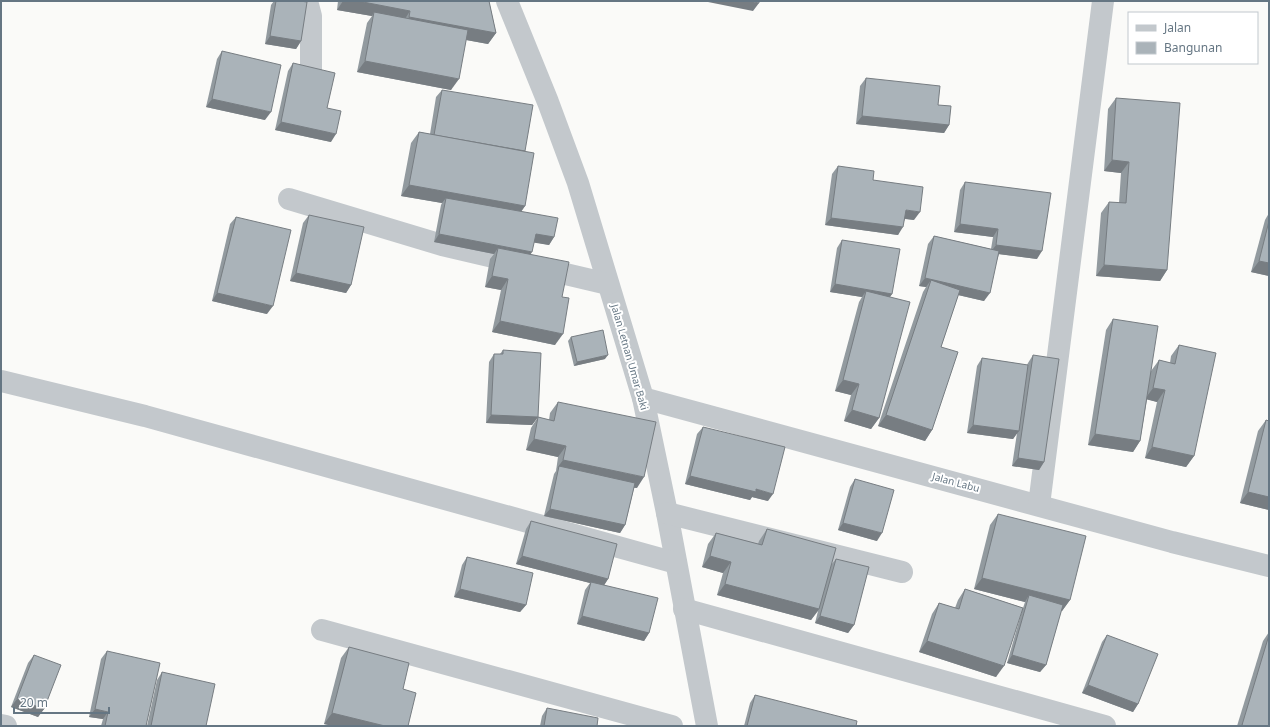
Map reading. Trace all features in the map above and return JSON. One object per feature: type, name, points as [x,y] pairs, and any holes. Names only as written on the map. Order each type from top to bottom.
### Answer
[{"type":"street","points":[[307,1],[311,16],[311,72]]},
{"type":"street","name":"Jalan Letnan Umar Baki","points":[[507,1],[548,102],[578,184],[643,398],[667,513],[707,726]]},
{"type":"street","points":[[1039,505],[1104,1]]},
{"type":"street","points":[[289,199],[442,245],[608,284]]},
{"type":"street","points":[[1,381],[145,416],[676,563]]},
{"type":"street","name":"Jalan Labu","points":[[643,398],[1172,542],[1269,566]]},
{"type":"street","points":[[667,513],[902,572]]},
{"type":"street","points":[[684,609],[1106,726]]},
{"type":"street","points":[[322,630],[672,726]]},
{"type":"street","points":[[1,725],[6,726]]},
{"type":"building","points":[[276,1],[307,2],[301,41],[270,36]]},
{"type":"building","points":[[358,1],[489,1],[496,33],[409,17],[410,11]]},
{"type":"building","points":[[748,1],[759,1],[759,3]]},
{"type":"building","points":[[374,12],[468,30],[459,79],[365,61]]},
{"type":"building","points":[[222,51],[281,65],[271,112],[212,99]]},
{"type":"building","points":[[293,63],[335,73],[327,108],[341,111],[336,134],[281,122]]},
{"type":"building","points":[[866,78],[940,86],[938,105],[951,106],[949,125],[862,116]]},
{"type":"building","points":[[442,90],[533,105],[525,151],[434,135]]},
{"type":"building","points":[[1116,98],[1180,103],[1167,270],[1104,265],[1109,202],[1126,203],[1129,162],[1112,160]]},
{"type":"building","points":[[419,132],[534,153],[525,206],[409,185]]},
{"type":"building","points":[[838,166],[874,171],[873,180],[923,187],[920,212],[906,210],[903,227],[831,218]]},
{"type":"building","points":[[965,182],[1051,193],[1042,251],[996,245],[998,229],[960,224]]},
{"type":"building","points":[[446,198],[558,218],[554,237],[536,234],[532,252],[439,234]]},
{"type":"building","points":[[309,215],[364,227],[351,285],[296,273]]},
{"type":"building","points":[[236,217],[291,230],[273,306],[217,293]]},
{"type":"building","points":[[1269,221],[1269,263],[1259,261]]},
{"type":"building","points":[[934,236],[999,251],[990,293],[925,278]]},
{"type":"building","points":[[842,240],[900,249],[892,294],[835,284]]},
{"type":"building","points":[[498,248],[569,262],[562,297],[569,298],[563,334],[500,321],[508,279],[492,276]]},
{"type":"building","points":[[931,280],[960,290],[941,347],[958,352],[932,430],[886,415]]},
{"type":"building","points":[[866,291],[910,302],[879,418],[852,410],[859,384],[843,380]]},
{"type":"building","points":[[1113,319],[1158,326],[1140,441],[1095,434]]},
{"type":"building","points":[[603,330],[608,355],[577,362],[571,337]]},
{"type":"building","points":[[1179,345],[1216,353],[1194,456],[1152,447],[1165,390],[1153,388],[1159,360],[1175,364]]},
{"type":"building","points":[[503,350],[541,353],[538,417],[491,415],[494,354],[503,354]]},
{"type":"building","points":[[1033,355],[1059,359],[1044,462],[1018,458]]},
{"type":"building","points":[[982,358],[1028,365],[1019,431],[973,425]]},
{"type":"building","points":[[558,402],[656,422],[644,477],[563,460],[566,446],[534,439],[538,417],[554,421]]},
{"type":"building","points":[[1266,420],[1269,421],[1269,497],[1248,492]]},
{"type":"building","points":[[703,427],[785,447],[773,494],[756,489],[756,492],[690,476]]},
{"type":"building","points":[[559,466],[635,483],[625,525],[550,509]]},
{"type":"building","points":[[855,479],[894,490],[882,533],[843,523]]},
{"type":"building","points":[[998,514],[1086,536],[1070,600],[982,578]]},
{"type":"building","points":[[531,521],[617,544],[608,579],[522,556]]},
{"type":"building","points":[[767,529],[836,548],[819,609],[725,584],[731,562],[710,556],[716,533],[762,545]]},
{"type":"building","points":[[467,557],[533,573],[526,605],[460,589]]},
{"type":"building","points":[[836,559],[869,567],[854,625],[820,616]]},
{"type":"building","points":[[591,582],[658,598],[649,633],[582,616]]},
{"type":"building","points":[[965,589],[1023,608],[1004,666],[927,641],[939,603],[959,609]]},
{"type":"building","points":[[1029,595],[1063,605],[1046,665],[1012,655]]},
{"type":"building","points":[[1107,635],[1158,654],[1138,704],[1088,685]]},
{"type":"building","points":[[1269,635],[1269,726],[1245,726],[1242,725]]},
{"type":"building","points":[[349,647],[409,663],[403,689],[416,693],[408,726],[385,726],[332,713]]},
{"type":"building","points":[[107,651],[160,663],[146,726],[105,726],[108,712],[95,709]]},
{"type":"building","points":[[34,655],[61,665],[44,709],[17,699]]},
{"type":"building","points":[[162,672],[215,684],[206,726],[151,726]]},
{"type":"building","points":[[755,695],[857,721],[856,726],[747,726]]},
{"type":"building","points":[[547,708],[598,718],[597,726],[544,726]]}]
